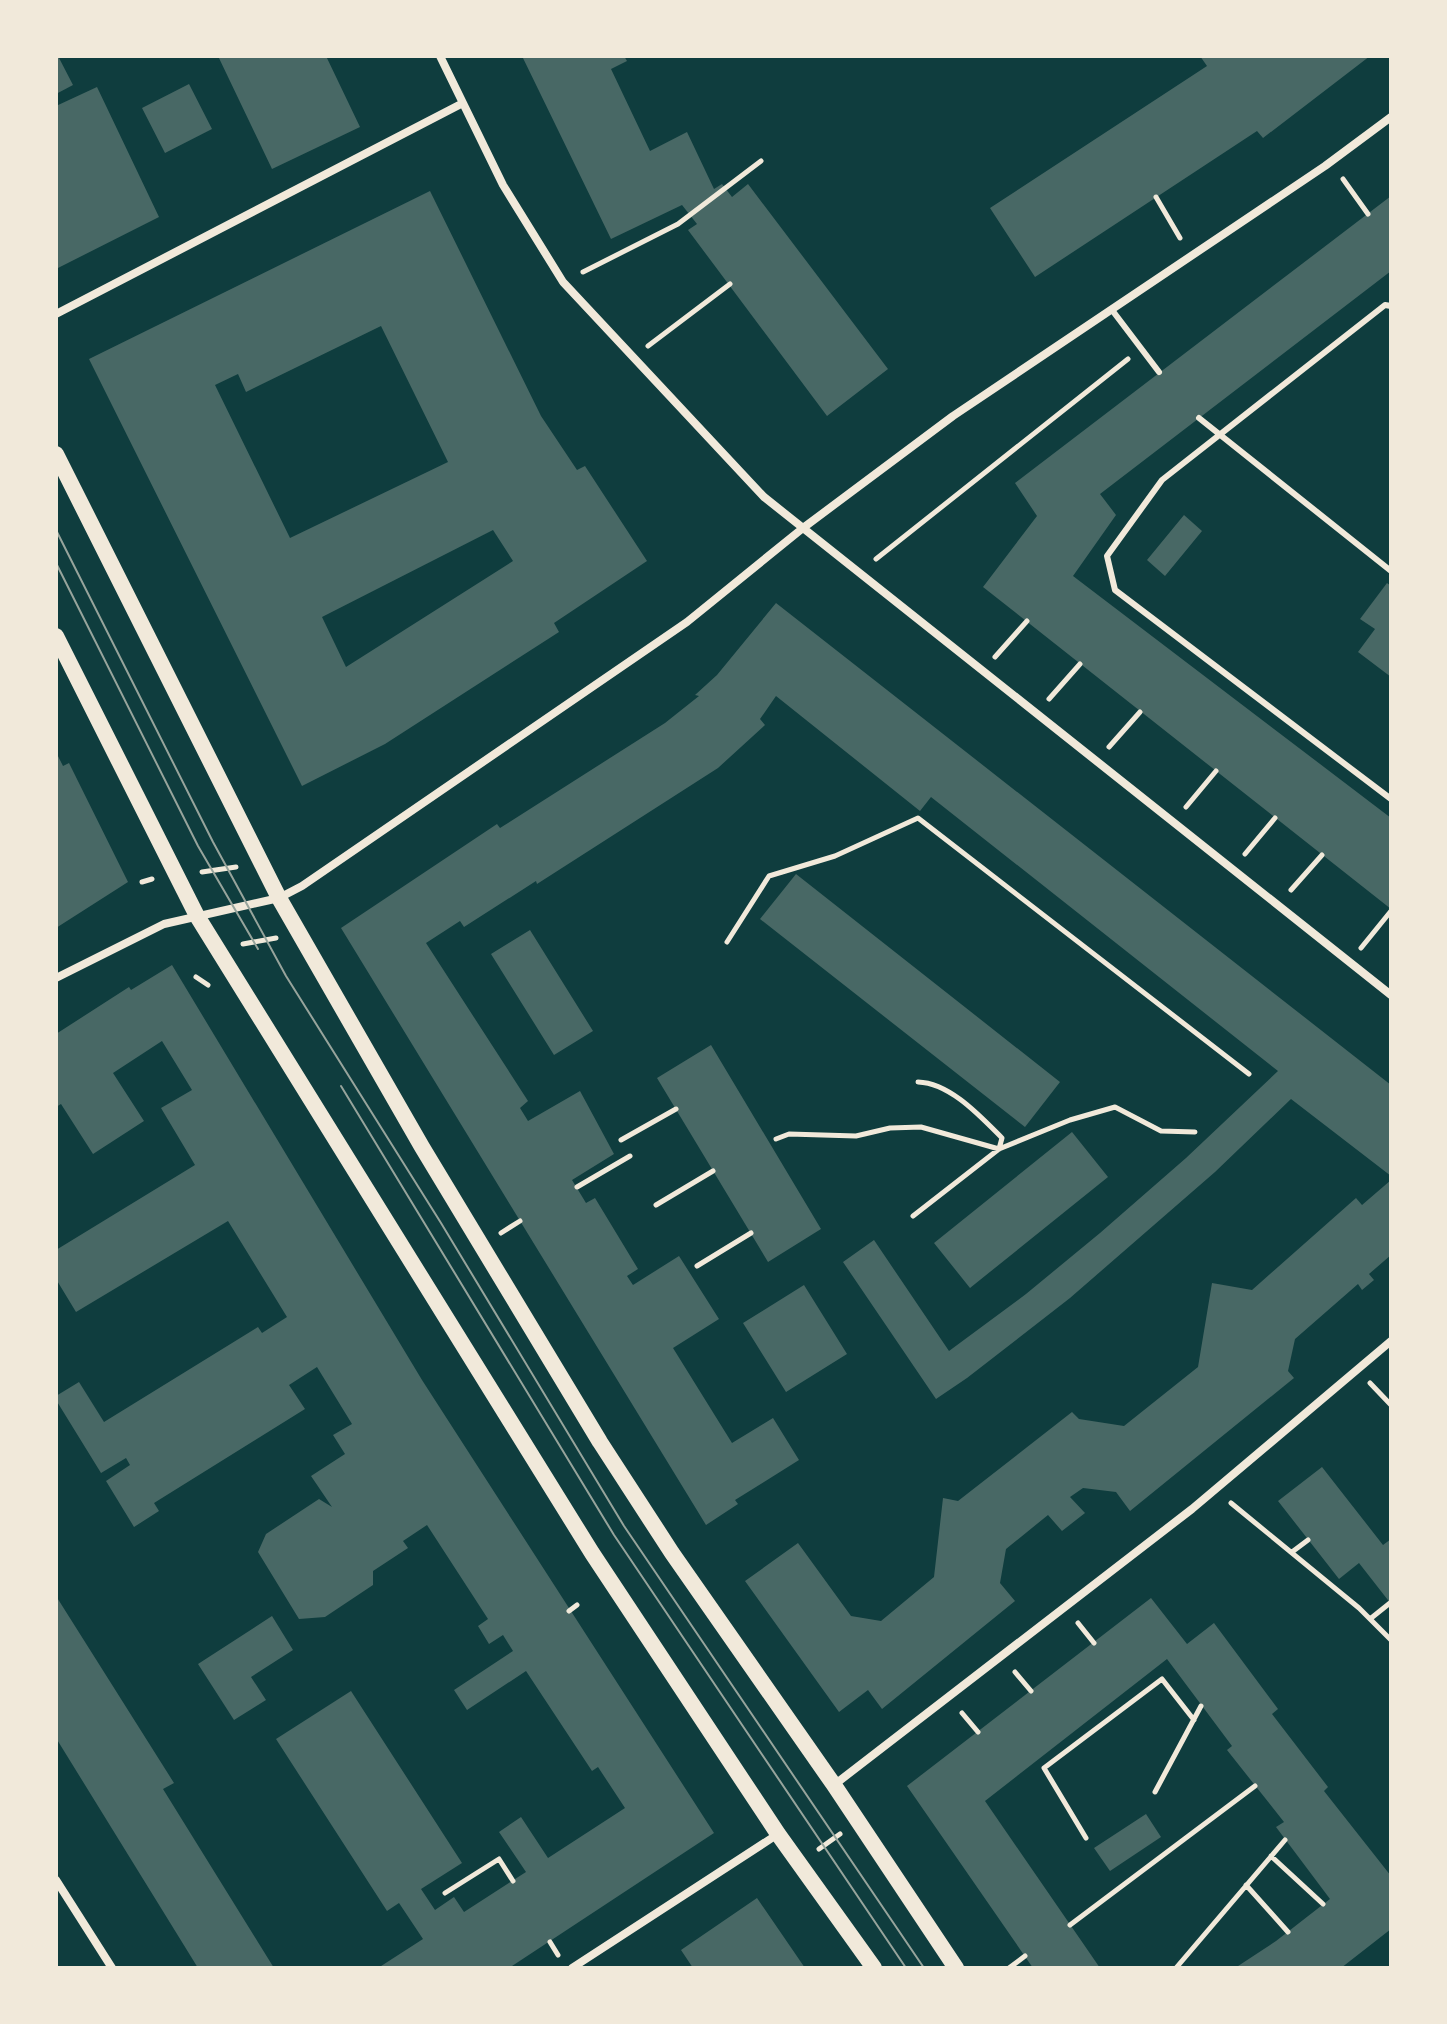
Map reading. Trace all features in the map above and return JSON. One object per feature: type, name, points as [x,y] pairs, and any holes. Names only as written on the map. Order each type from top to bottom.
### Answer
[{"type":"main road","points":[[56,454],[279,898],[422,1147],[600,1442],[672,1553],[859,1821],[956,1968]]},
{"type":"main road","points":[[56,636],[197,916],[592,1553],[778,1834],[874,1968]]},
{"type":"street","points":[[440,56],[503,185],[563,282],[764,497],[1391,995]]},
{"type":"street","points":[[56,314],[463,103]]},
{"type":"street","points":[[56,978],[152,929],[279,898],[302,886],[687,622],[803,528],[953,416],[1330,162],[1391,117]]},
{"type":"street","points":[[834,1785],[1215,1490],[1391,1341]]},
{"type":"street","points":[[572,1968],[778,1834]]},
{"type":"street","points":[[56,1880],[112,1968]]},
{"type":"lane","points":[[1391,306],[1385,305],[1162,480],[1107,556],[1115,590],[1391,799]]},
{"type":"lane","points":[[1112,310],[1159,372]]},
{"type":"lane","points":[[1199,418],[1391,571]]},
{"type":"path","points":[[563,282],[678,224],[761,161]]},
{"type":"path","points":[[1330,162],[1368,214]]},
{"type":"path","points":[[1156,197],[1191,256]]},
{"type":"path","points":[[634,357],[730,284]]},
{"type":"path","points":[[859,572],[1142,349]]},
{"type":"path","points":[[983,671],[1027,621]]},
{"type":"path","points":[[1036,713],[1080,664]]},
{"type":"path","points":[[1097,761],[1140,712]]},
{"type":"path","points":[[1174,822],[1216,771]]},
{"type":"path","points":[[727,942],[769,876],[835,856],[918,818],[1249,1074]]},
{"type":"path","points":[[1232,869],[1275,818]]},
{"type":"path","points":[[1278,906],[1322,855]]},
{"type":"path","points":[[142,882],[262,864]]},
{"type":"path","points":[[1350,962],[1391,911]]},
{"type":"path","points":[[218,949],[300,933]]},
{"type":"path","points":[[918,1082],[933,1083],[979,1115],[1002,1138],[999,1149]]},
{"type":"path","points":[[913,1216],[999,1149],[1070,1120],[1115,1107],[1161,1131],[1195,1132]]},
{"type":"path","points":[[621,1140],[676,1109]]},
{"type":"path","points":[[776,1139],[789,1134],[856,1136],[890,1128],[921,1127],[999,1149]]},
{"type":"path","points":[[577,1187],[630,1156]]},
{"type":"path","points":[[656,1205],[713,1171]]},
{"type":"path","points":[[500,1233],[520,1221]]},
{"type":"path","points":[[697,1266],[751,1233]]},
{"type":"path","points":[[1215,1490],[1292,1552],[1391,1640]]},
{"type":"path","points":[[1292,1552],[1308,1540]]},
{"type":"path","points":[[1370,1619],[1390,1603]]},
{"type":"path","points":[[569,1611],[577,1605]]},
{"type":"path","points":[[1086,1838],[1044,1768],[1162,1679],[1194,1720]]},
{"type":"path","points":[[1155,1792],[1201,1706]]},
{"type":"path","points":[[1070,1925],[1255,1786]]},
{"type":"path","points":[[798,1863],[859,1821]]},
{"type":"path","points":[[1184,1968],[1177,1966],[1285,1840]]},
{"type":"path","points":[[1271,1856],[1323,1904]]},
{"type":"path","points":[[445,1893],[499,1859],[513,1881]]},
{"type":"path","points":[[1246,1885],[1288,1932]]},
{"type":"path","points":[[1009,1968],[1025,1956]]},
{"type":"building","points":[[56,56],[73,85],[56,94]]},
{"type":"building","points":[[218,56],[326,56],[360,127],[272,169]]},
{"type":"building","points":[[522,56],[624,56],[627,61],[611,69],[650,151],[687,132],[714,189],[722,184],[732,197],[748,184],[888,369],[827,416],[688,230],[697,224],[682,205],[611,239]]},
{"type":"building","points":[[1200,56],[1370,56],[1263,138],[1257,131],[1035,277],[990,208],[1207,66]]},
{"type":"building","points":[[189,84],[212,129],[165,153],[142,108]]},
{"type":"building","points":[[97,87],[159,217],[56,269],[56,106]]},
{"type":"building","points":[[430,191],[541,416],[577,470],[585,466],[647,561],[554,623],[559,632],[385,744],[302,786],[89,359]],"holes":[[[381,326],[448,462],[290,538],[215,385],[238,374],[246,392]],[[493,530],[513,561],[346,667],[322,617]]]},
{"type":"building","points":[[1391,196],[1391,271],[1100,494],[1116,515],[1073,576],[1391,818],[1391,909],[983,587],[1037,516],[1015,483]]},
{"type":"building","points":[[1184,515],[1202,531],[1165,576],[1147,560]]},
{"type":"building","points":[[1387,583],[1391,586],[1391,677],[1358,652],[1375,629],[1360,619]]},
{"type":"building","points":[[776,603],[1391,1085],[1391,1176],[1291,1099],[1215,1172],[1070,1298],[936,1399],[843,1262],[874,1240],[949,1351],[1026,1294],[1100,1233],[1186,1158],[1278,1071],[931,797],[920,811],[776,696],[760,719],[765,725],[718,768],[537,884],[536,881],[464,927],[460,921],[426,943],[528,1101],[520,1108],[528,1121],[580,1091],[614,1154],[572,1180],[586,1203],[595,1198],[638,1269],[627,1276],[633,1285],[679,1256],[719,1319],[673,1348],[732,1443],[773,1418],[799,1460],[735,1500],[738,1504],[706,1525],[341,928],[497,824],[500,828],[665,723],[699,696],[695,695],[717,675]]},
{"type":"building","points":[[56,752],[63,766],[69,763],[128,882],[56,928]]},
{"type":"building","points":[[796,874],[1060,1082],[1025,1127],[760,919]]},
{"type":"building","points":[[530,930],[593,1031],[554,1055],[491,954]]},
{"type":"building","points":[[172,965],[422,1380],[714,1833],[509,1968],[378,1968],[423,1939],[399,1903],[387,1911],[276,1739],[351,1691],[462,1863],[421,1889],[435,1910],[454,1897],[464,1912],[526,1872],[499,1832],[521,1817],[548,1858],[625,1808],[598,1767],[592,1771],[526,1671],[467,1710],[454,1690],[513,1651],[503,1635],[489,1644],[478,1626],[488,1619],[427,1525],[403,1541],[408,1548],[373,1571],[373,1585],[325,1617],[299,1619],[258,1552],[266,1534],[319,1499],[332,1507],[311,1476],[345,1454],[333,1435],[352,1424],[317,1367],[289,1385],[305,1409],[154,1503],[159,1511],[134,1527],[106,1481],[130,1465],[126,1458],[101,1473],[56,1400],[56,1396],[79,1382],[104,1422],[258,1327],[262,1333],[287,1317],[228,1221],[76,1312],[56,1279],[56,1250],[195,1165],[161,1108],[192,1090],[162,1041],[113,1073],[144,1121],[93,1154],[61,1104],[56,1107],[56,1034],[129,987],[131,990]]},
{"type":"building","points":[[711,1045],[821,1229],[768,1262],[657,1078]]},
{"type":"building","points":[[1072,1132],[1108,1177],[970,1288],[934,1243]]},
{"type":"building","points":[[1391,1180],[1391,1255],[1369,1274],[1374,1280],[1362,1290],[1358,1284],[1295,1339],[1288,1371],[1294,1378],[1130,1511],[1116,1492],[1083,1488],[1070,1497],[1085,1513],[1062,1531],[1048,1515],[1006,1549],[1000,1583],[1015,1601],[882,1709],[868,1690],[839,1712],[745,1581],[798,1543],[851,1616],[881,1621],[934,1577],[943,1498],[958,1501],[1072,1412],[1079,1419],[1124,1426],[1198,1367],[1212,1283],[1252,1290],[1356,1198],[1362,1205]]},
{"type":"building","points":[[804,1285],[847,1354],[786,1392],[743,1323]]},
{"type":"building","points":[[1322,1467],[1383,1545],[1391,1539],[1391,1604],[1359,1563],[1339,1579],[1278,1501]]},
{"type":"building","points":[[56,1596],[174,1783],[163,1789],[274,1968],[198,1968],[56,1738]]},
{"type":"building","points":[[1151,1598],[1187,1644],[1214,1623],[1278,1709],[1272,1714],[1328,1787],[1324,1791],[1391,1876],[1391,1929],[1341,1968],[1235,1968],[1330,1899],[1276,1827],[1284,1822],[1227,1750],[1232,1746],[1167,1659],[985,1801],[1100,1968],[1033,1968],[907,1786]]},
{"type":"building","points":[[272,1616],[293,1650],[251,1677],[266,1700],[234,1720],[198,1664]]},
{"type":"building","points":[[1146,1814],[1161,1837],[1110,1871],[1094,1848]]},
{"type":"building","points":[[757,1898],[805,1968],[693,1968],[681,1950]]},
{"type":"tram line","points":[[56,530],[213,842],[286,976],[441,1223],[624,1526],[924,1968]]},
{"type":"tram line","points":[[56,563],[198,846],[258,949]]},
{"type":"tram line","points":[[341,1086],[614,1535],[906,1968]]}]
